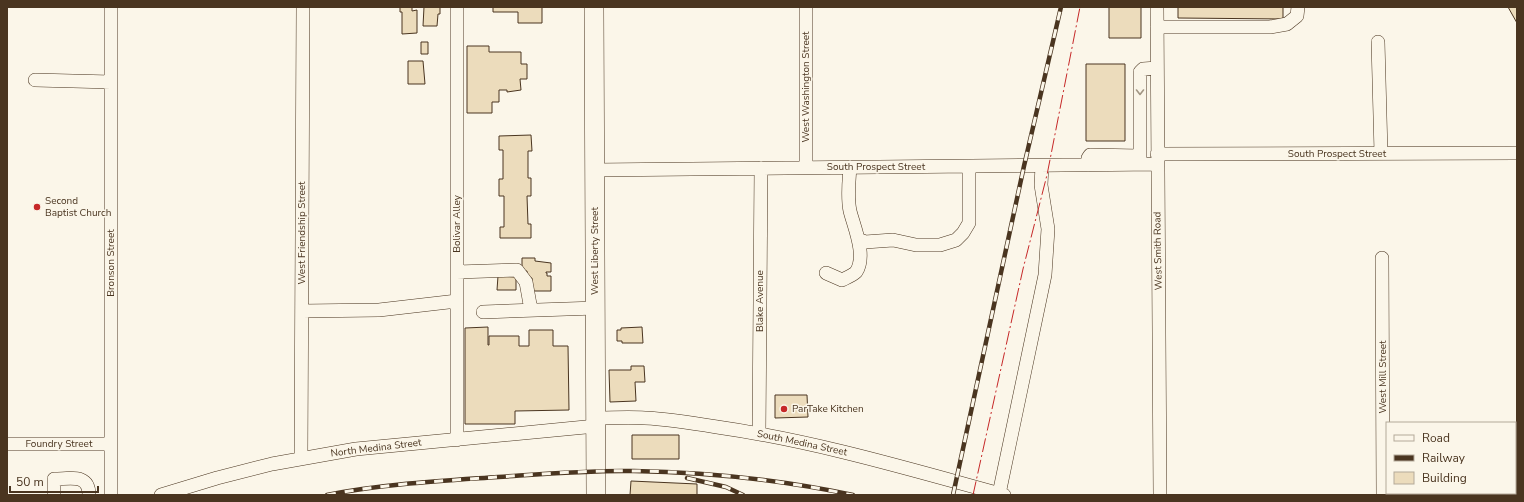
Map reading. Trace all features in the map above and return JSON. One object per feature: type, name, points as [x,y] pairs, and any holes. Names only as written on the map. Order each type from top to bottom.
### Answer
[{"type":"highway","name":"West Liberty Street","points":[[594,7],[596,495]]},
{"type":"street","name":"Bronson Street","points":[[111,7],[112,495]]},
{"type":"street","name":"West Friendship Street","points":[[301,458],[303,7]]},
{"type":"street","name":"Bolivar Alley","points":[[457,7],[457,440]]},
{"type":"street","name":"West Washington Street","points":[[806,7],[806,167]]},
{"type":"street","name":"West Smith Road","points":[[1157,7],[1160,495]]},
{"type":"street","points":[[1157,27],[1270,26],[1287,24],[1298,16],[1298,7]]},
{"type":"street","points":[[1378,42],[1381,153]]},
{"type":"street","points":[[1140,160],[1140,72],[1143,68],[1157,68]]},
{"type":"street","points":[[35,80],[111,82]]},
{"type":"street","name":"South Prospect Street","points":[[595,170],[1042,166],[1088,165],[1157,159],[1381,153],[1517,153]]},
{"type":"street","points":[[1002,494],[1045,275],[1048,229],[1041,185],[1042,166]]},
{"type":"street","points":[[826,273],[842,280],[856,272],[859,262],[858,239],[850,210],[850,167]]},
{"type":"street","points":[[858,239],[865,242],[893,240],[916,245],[940,245],[956,240],[963,233],[969,223],[969,167]]},
{"type":"street","name":"Blake Avenue","points":[[759,434],[761,168]]},
{"type":"street","name":"West Mill Street","points":[[1382,258],[1383,495]]},
{"type":"street","points":[[457,272],[517,270],[526,282],[531,310]]},
{"type":"street","points":[[302,311],[379,310],[457,301]]},
{"type":"street","points":[[484,312],[596,308]]},
{"type":"street","name":"South Medina Street","points":[[596,422],[644,418],[689,423],[759,434],[809,443],[1002,494]]},
{"type":"street","name":"North Medina Street","points":[[161,495],[218,478],[301,458],[393,445],[457,440],[596,422]]},
{"type":"street","name":"Foundry Street","points":[[7,444],[112,444]]},
{"type":"street","points":[[54,495],[54,479],[81,478],[86,482],[89,489],[89,495]]},
{"type":"building","points":[[400,7],[412,7],[412,11],[417,10],[417,33],[402,34],[402,12],[400,12]]},
{"type":"building","points":[[424,7],[440,7],[437,26],[423,26]]},
{"type":"building","points":[[493,7],[542,7],[542,23],[518,23],[518,12],[493,12]]},
{"type":"building","points":[[1109,7],[1141,7],[1141,38],[1109,38]]},
{"type":"building","points":[[1178,7],[1283,7],[1283,19],[1178,18]]},
{"type":"building","points":[[1508,7],[1517,7],[1517,23]]},
{"type":"building","points":[[421,42],[428,42],[428,54],[421,54]]},
{"type":"building","points":[[467,46],[489,46],[489,52],[521,52],[521,64],[527,64],[527,79],[520,79],[521,90],[507,92],[507,90],[499,90],[499,102],[492,102],[492,113],[467,113]]},
{"type":"building","points":[[408,61],[423,61],[425,84],[408,84]]},
{"type":"building","points":[[1086,64],[1125,64],[1125,141],[1086,141]]},
{"type":"building","points":[[531,135],[532,151],[528,151],[528,178],[531,178],[531,196],[527,196],[528,224],[531,224],[531,238],[500,238],[500,227],[504,227],[504,196],[499,196],[499,179],[503,179],[503,150],[499,150],[499,136]]},
{"type":"building","points":[[522,258],[535,258],[535,261],[551,263],[551,272],[546,273],[547,276],[551,276],[551,291],[532,291],[532,278],[527,278],[527,271],[522,271]]},
{"type":"building","points":[[498,276],[516,277],[516,290],[497,290]]},
{"type":"building","points":[[488,327],[488,345],[489,336],[519,336],[519,346],[529,346],[529,330],[553,330],[553,346],[568,346],[569,410],[515,411],[515,424],[465,424],[465,328]]},
{"type":"building","points":[[642,327],[643,343],[622,343],[622,341],[617,341],[617,330],[621,330],[621,328]]},
{"type":"building","points":[[631,366],[644,366],[645,382],[635,382],[636,401],[610,402],[609,370],[631,370]]},
{"type":"building","points":[[775,395],[807,395],[808,417],[775,418]]},
{"type":"building","points":[[632,435],[679,435],[679,459],[632,459]]},
{"type":"building","points":[[631,481],[697,484],[697,495],[630,495]]},
{"type":"railway","points":[[953,495],[1024,166],[1061,7]]},
{"type":"railway","points":[[327,495],[369,488],[434,482],[566,472],[600,471],[717,475],[772,481],[853,495]]},
{"type":"railway","points":[[687,478],[726,487],[743,495]]},
{"type":"power","points":[[973,495],[1023,269],[1047,175],[1080,7]]},
{"type":"place","name":"Second Baptist Church","points":[[37,207]]},
{"type":"place","name":"ParTake Kitchen","points":[[784,409]]}]
